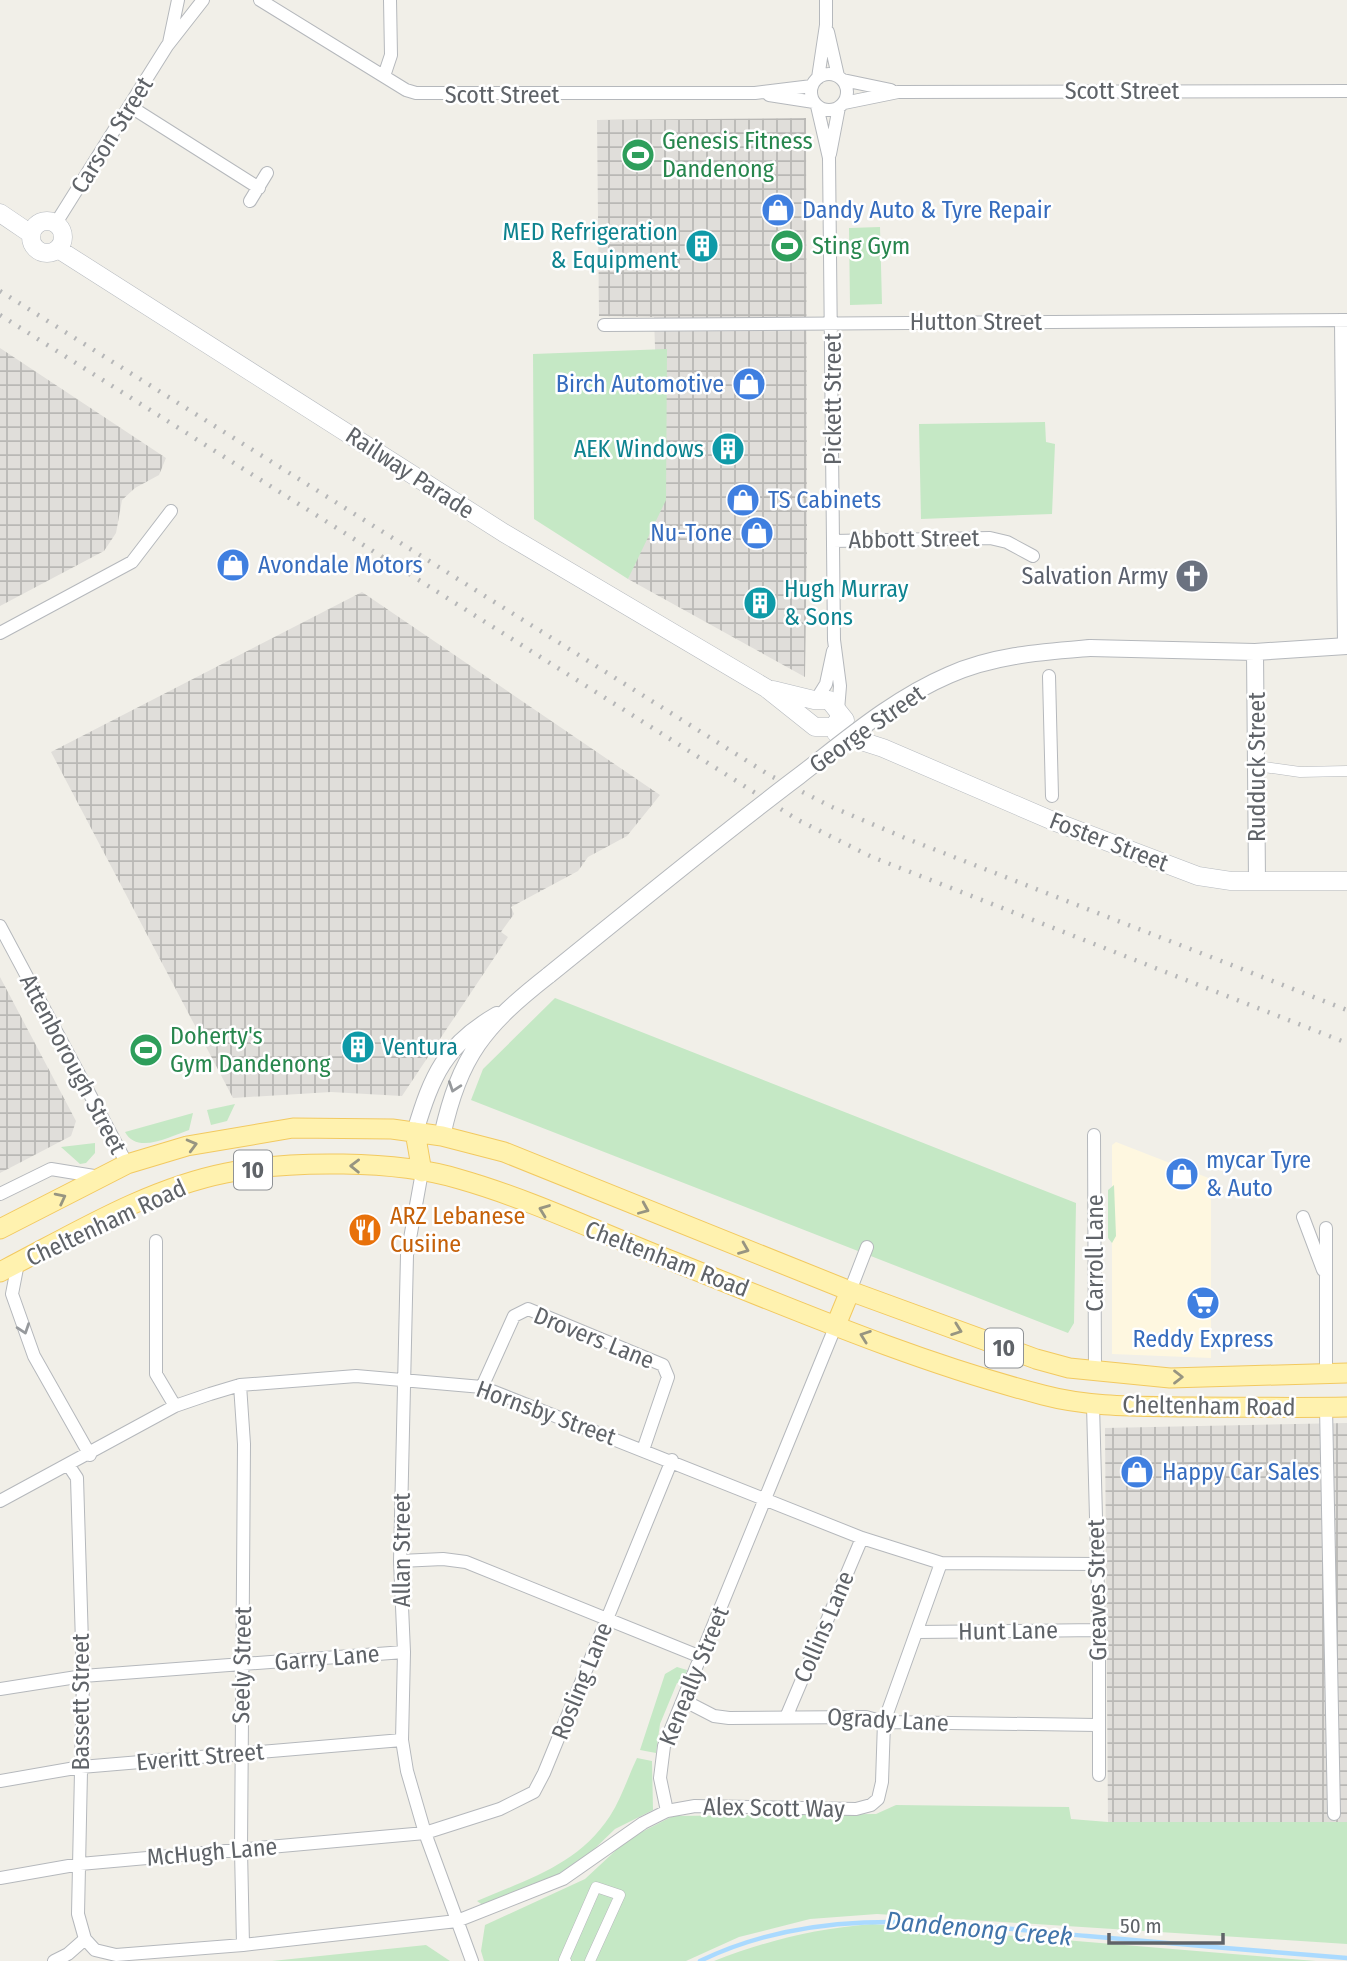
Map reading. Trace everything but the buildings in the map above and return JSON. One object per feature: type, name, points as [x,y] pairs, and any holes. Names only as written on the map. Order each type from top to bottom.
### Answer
[{"type":"main road","points":[[0,213],[31,234]]},
{"type":"main road","points":[[39,222],[56,223],[64,234],[58,249],[49,253],[39,251],[32,244],[31,234],[39,222]]},
{"type":"main road","name":"Railway Parade","points":[[58,249],[504,533],[766,688],[815,727]]},
{"type":"main road","name":"Railway Parade","points":[[766,688],[815,700]]},
{"type":"main road","points":[[815,700],[829,700],[839,711],[839,720],[832,727],[815,727],[808,710],[815,700]]},
{"type":"main road","name":"Foster Street","points":[[839,711],[852,727],[883,748]]},
{"type":"main road","name":"Foster Street","points":[[815,727],[883,748],[1053,821],[1198,876],[1257,881],[1347,881]]},
{"type":"main road","name":"Cheltenham Road","points":[[0,1229],[127,1164],[203,1142],[274,1129],[342,1126],[415,1132]]},
{"type":"main road","points":[[415,1132],[422,1172]]},
{"type":"main road","name":"10","points":[[415,1132],[442,1136]]},
{"type":"main road","points":[[422,1172],[442,1136]]},
{"type":"main road","name":"Cheltenham Road","points":[[442,1136],[527,1160],[850,1291],[1036,1359],[1095,1372],[1170,1378],[1347,1373]]},
{"type":"main road","name":"Cheltenham Road","points":[[9,1268],[93,1224],[171,1189],[227,1173],[294,1166],[361,1166],[422,1172],[457,1178],[836,1325],[966,1372],[1046,1396],[1093,1405],[1347,1407]]},
{"type":"main road","points":[[836,1325],[850,1291]]},
{"type":"main road","points":[[1093,1405],[1095,1372]]},
{"type":"main road","points":[[1326,1373],[1326,1407]]},
{"type":"street","name":"Carson Street","points":[[167,46],[178,0]]},
{"type":"street","points":[[188,0],[194,0]]},
{"type":"street","name":"Carson Street","points":[[56,223],[167,46],[203,0]]},
{"type":"street","name":"Scott Street","points":[[257,0],[406,90],[427,94],[755,93],[815,82]]},
{"type":"street","points":[[384,76],[391,55],[390,0]]},
{"type":"street","points":[[826,0],[826,25],[815,82],[816,104],[828,110],[841,105],[847,92],[826,25]]},
{"type":"street","points":[[815,82],[828,74],[841,78]]},
{"type":"street","name":"Scott Street","points":[[841,78],[898,92]]},
{"type":"street","name":"Scott Street","points":[[841,105],[898,92],[1347,91]]},
{"type":"street","name":"Scott Street","points":[[755,93],[816,104]]},
{"type":"street","name":"Pickett Street","points":[[816,104],[829,158],[833,323],[834,640],[840,686],[839,711]]},
{"type":"street","name":"Pickett Street","points":[[829,158],[841,105]]},
{"type":"street","points":[[131,107],[259,188]]},
{"type":"street","points":[[250,201],[267,173]]},
{"type":"street","points":[[1344,320],[1345,646]]},
{"type":"street","name":"Hutton Street","points":[[604,325],[1344,320]]},
{"type":"street","points":[[0,633],[132,562],[172,511]]},
{"type":"street","name":"Abbott Street","points":[[833,541],[990,538],[1007,542],[1033,556]]},
{"type":"street","name":"Pickett Street","points":[[815,700],[826,684],[834,640]]},
{"type":"street","name":"George Street","points":[[415,1132],[429,1088],[460,1040],[506,1011],[743,819],[881,713],[918,690],[984,663],[1021,654],[1090,648],[1255,652],[1345,646]]},
{"type":"street","name":"Rudduck Street","points":[[1255,652],[1257,881]]},
{"type":"street","points":[[1049,676],[1052,796]]},
{"type":"street","points":[[1257,766],[1300,772],[1347,771]]},
{"type":"street","name":"Attenborough Street","points":[[0,926],[127,1164]]},
{"type":"street","name":"George Street","points":[[442,1136],[451,1094],[463,1065],[506,1011]]},
{"type":"street","name":"Carroll Lane","points":[[1094,1135],[1095,1372]]},
{"type":"street","points":[[0,1194],[51,1169],[100,1177]]},
{"type":"street","name":"Allan Street","points":[[422,1172],[407,1255],[400,1561],[404,1652],[402,1740],[407,1770],[425,1833],[472,1961]]},
{"type":"street","points":[[1303,1217],[1326,1280]]},
{"type":"street","points":[[1326,1228],[1326,1373]]},
{"type":"street","points":[[156,1241],[156,1374],[176,1406]]},
{"type":"street","points":[[850,1291],[867,1247]]},
{"type":"street","points":[[9,1268],[12,1294],[34,1356],[90,1455]]},
{"type":"street","name":"Drovers Lane","points":[[482,1387],[514,1316],[527,1310],[663,1365],[668,1377],[643,1450]]},
{"type":"street","name":"Keneally Street","points":[[667,1811],[660,1763],[683,1700],[836,1325]]},
{"type":"street","name":"Hornsby Street","points":[[0,1501],[90,1455],[176,1406],[240,1385],[356,1376],[482,1387],[672,1460],[862,1538],[941,1563],[1097,1564]]},
{"type":"street","name":"Seely Street","points":[[240,1385],[244,1444],[241,1753],[243,1945]]},
{"type":"street","name":"Greaves Street","points":[[1093,1405],[1099,1630],[1099,1775]]},
{"type":"street","points":[[1326,1407],[1335,1814]]},
{"type":"street","name":"Rosling Lane","points":[[425,1833],[500,1809],[534,1792],[672,1460]]},
{"type":"street","name":"Bassett Street","points":[[69,1466],[77,1478],[83,1676],[78,1914],[85,1939]]},
{"type":"street","name":"Collins Lane","points":[[787,1716],[862,1538]]},
{"type":"street","points":[[400,1561],[443,1559],[466,1562],[701,1657]]},
{"type":"street","points":[[884,1722],[941,1563]]},
{"type":"street","name":"Hunt Lane","points":[[917,1632],[1099,1630]]},
{"type":"street","name":"Garry Lane","points":[[0,1689],[83,1676],[404,1652]]},
{"type":"street","name":"Ogrady Lane","points":[[683,1700],[714,1716],[866,1717],[884,1722],[1097,1725]]},
{"type":"street","name":"Alex Scott Way","points":[[667,1811],[695,1806],[856,1809],[872,1805],[878,1799],[882,1782],[884,1722]]},
{"type":"street","name":"Everitt Street","points":[[0,1782],[81,1767],[402,1740]]},
{"type":"street","points":[[54,1961],[68,1954],[85,1939],[95,1950],[116,1955],[243,1945],[457,1921],[563,1879],[643,1823],[667,1811]]},
{"type":"street","name":"McHugh Lane","points":[[0,1878],[80,1864],[425,1833]]},
{"type":"street","points":[[566,1961],[564,1960],[596,1888],[620,1895],[590,1961]]},
{"type":"shaded area","points":[[806,118],[805,677],[628,579],[660,498],[654,317],[599,316],[597,120]]},
{"type":"shaded area","points":[[0,348],[166,458],[159,475],[135,488],[122,500],[116,533],[104,551],[0,606]]},
{"type":"shaded area","points":[[362,592],[660,795],[627,836],[588,857],[578,871],[511,907],[514,914],[501,932],[508,937],[402,1096],[331,1092],[233,1098],[51,752]]},
{"type":"shaded area","points":[[0,977],[76,1121],[71,1136],[0,1173]]},
{"type":"shaded area","points":[[1116,1142],[1211,1179],[1211,1358],[1112,1354],[1112,1145]]},
{"type":"shaded area","points":[[1347,1423],[1347,1822],[1108,1822],[1105,1428]]},
{"type":"green space","points":[[880,227],[882,304],[850,305],[849,228]]},
{"type":"green space","points":[[667,349],[666,500],[628,579],[534,519],[533,354]]},
{"type":"green space","points":[[1045,422],[1046,442],[1055,444],[1052,514],[921,519],[919,424]]},
{"type":"green space","points":[[555,998],[1076,1203],[1074,1323],[1068,1333],[471,1100],[483,1069]]},
{"type":"green space","points":[[235,1104],[227,1121],[211,1125],[207,1110]]},
{"type":"green space","points":[[193,1113],[189,1130],[155,1142],[138,1142],[130,1139],[125,1132]]},
{"type":"green space","points":[[95,1143],[95,1153],[86,1163],[80,1164],[61,1147]]},
{"type":"green space","points":[[1114,1185],[1116,1236],[1112,1243],[1108,1238],[1108,1190]]},
{"type":"green space","points":[[677,1667],[687,1670],[684,1681],[677,1683],[660,1724],[656,1753],[640,1750],[665,1674]]},
{"type":"green space","points":[[637,1758],[652,1761],[653,1810],[615,1829],[586,1857],[560,1874],[484,1906],[477,1901],[551,1869],[583,1847],[610,1816]]},
{"type":"green space","points":[[896,1805],[1069,1807],[1071,1819],[1108,1822],[1347,1822],[1347,1944],[877,1914],[810,1919],[739,1937],[686,1961],[484,1961],[481,1951],[485,1925],[585,1879],[628,1839],[673,1816],[876,1814]]},
{"type":"green space","points":[[872,1924],[1316,1961],[714,1961],[792,1936]]},
{"type":"green space","points":[[426,1945],[450,1961],[272,1961]]},
{"type":"waterway","name":"Dandenong Creek","points":[[700,1961],[747,1942],[794,1930],[890,1922],[939,1923],[1347,1958]]},
{"type":"railway","points":[[0,291],[771,776],[832,807],[905,838],[1347,1010]]},
{"type":"railway","points":[[0,315],[798,820],[872,857],[1347,1043]]},
{"type":"place","name":"Genesis Fitness Dandenong","points":[[638,155]]},
{"type":"place","name":"Dandy Auto & Tyre Repair","points":[[778,210]]},
{"type":"place","name":"MED Refrigeration & Equipment","points":[[702,246]]},
{"type":"place","name":"Sting Gym","points":[[787,246]]},
{"type":"place","name":"Birch Automotive","points":[[749,384]]},
{"type":"place","name":"AEK Windows","points":[[728,449]]},
{"type":"place","name":"TS Cabinets","points":[[743,500]]},
{"type":"place","name":"Nu-Tone","points":[[757,533]]},
{"type":"place","name":"Avondale Motors","points":[[233,565]]},
{"type":"place","name":"Salvation Army","points":[[1192,576]]},
{"type":"place","name":"Hugh Murray & Sons","points":[[760,603]]},
{"type":"place","name":"Ventura","points":[[358,1047]]},
{"type":"place","name":"Doherty's Gym Dandenong","points":[[146,1050]]},
{"type":"place","name":"mycar Tyre & Auto","points":[[1182,1174]]},
{"type":"place","name":"ARZ Lebanese Cusiine","points":[[365,1230]]},
{"type":"place","name":"Reddy Express","points":[[1203,1303]]},
{"type":"place","name":"Happy Car Sales","points":[[1137,1472]]}]
